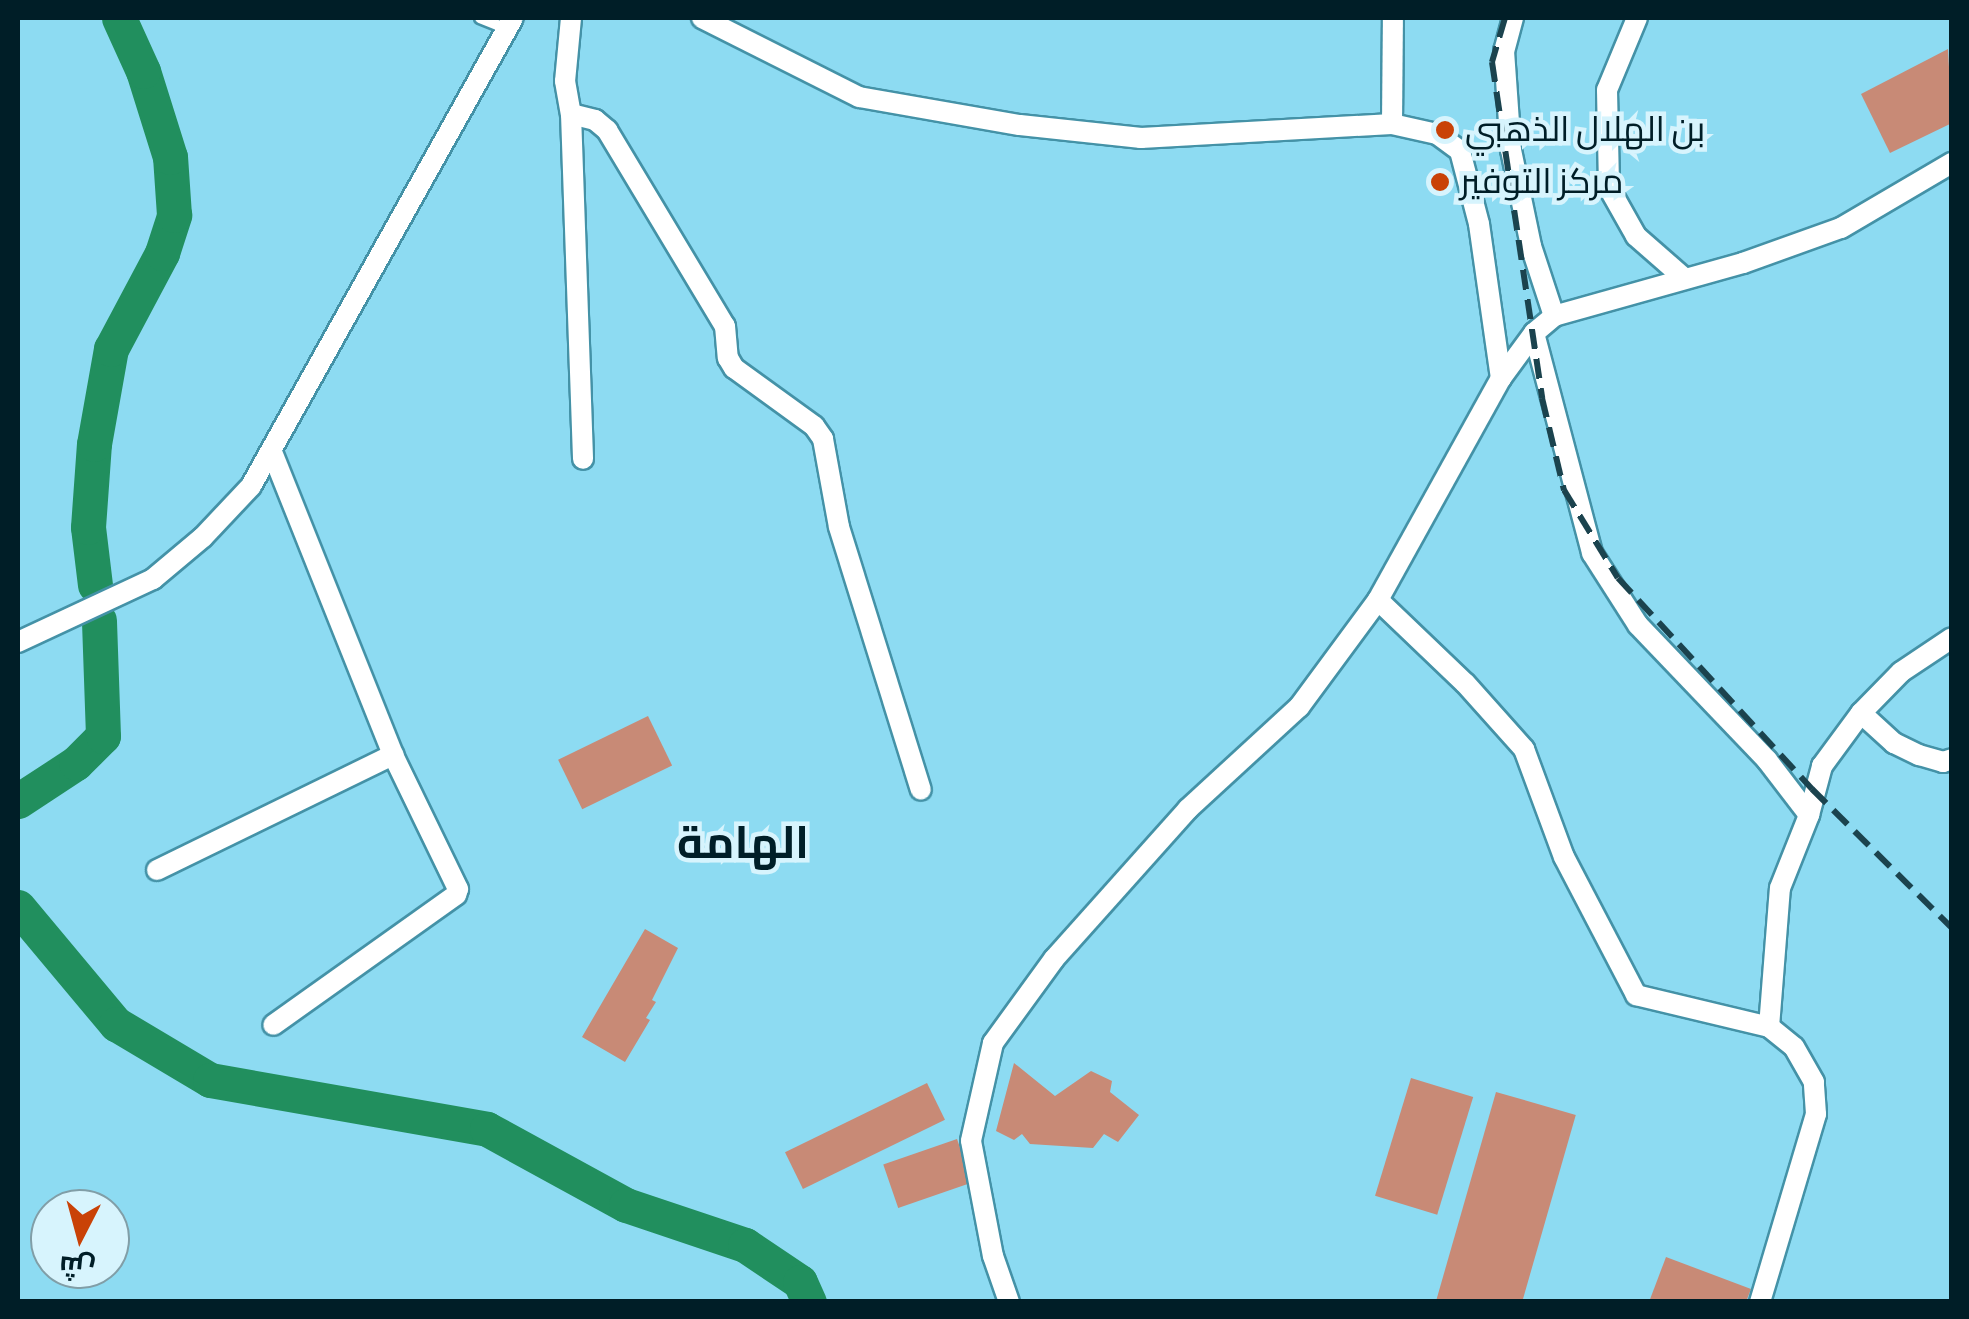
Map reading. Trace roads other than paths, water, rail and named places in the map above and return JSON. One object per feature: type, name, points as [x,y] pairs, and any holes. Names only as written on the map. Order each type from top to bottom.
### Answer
[{"type":"street","points":[[570,18],[565,81],[571,114],[583,459]]},
{"type":"street","points":[[702,18],[859,96],[1020,125],[1140,138],[1392,124],[1437,134],[1460,151],[1478,224],[1500,378]]},
{"type":"street","points":[[1392,124],[1393,18]]},
{"type":"street","points":[[1513,18],[1504,51],[1511,150],[1531,246],[1554,316]]},
{"type":"street","points":[[1636,18],[1607,90],[1609,188],[1636,236],[1684,278]]},
{"type":"street","points":[[18,642],[152,579],[203,538],[251,486],[375,258],[510,23]]},
{"type":"street","points":[[571,114],[595,120],[607,130],[725,326],[728,358],[734,368],[814,426],[822,439],[840,527],[921,790]]},
{"type":"street","points":[[1009,1302],[993,1256],[971,1141],[993,1043],[1054,959],[1188,809],[1299,706],[1378,600],[1500,378],[1534,333],[1554,316],[1841,228],[1952,162]]},
{"type":"street","points":[[1534,333],[1592,553],[1638,625],[1767,760],[1809,815]]},
{"type":"street","points":[[272,452],[393,755],[458,881],[456,895],[273,1025]]},
{"type":"street","points":[[1378,600],[1465,683],[1524,750],[1564,857],[1636,995],[1769,1028],[1794,1047],[1814,1082],[1816,1114],[1760,1302]]},
{"type":"street","points":[[1769,1028],[1780,888],[1809,815],[1822,766],[1861,713],[1901,672],[1952,638]]},
{"type":"street","points":[[1861,713],[1894,743],[1918,756],[1943,762],[1952,759]]},
{"type":"street","points":[[157,870],[393,755]]},
{"type":"lane","points":[[480,18],[510,23]]},
{"type":"waterway","points":[[95,585],[88,527],[94,444],[111,349],[162,253],[174,215],[170,157],[143,71],[119,18]]},
{"type":"waterway","points":[[18,801],[76,763],[103,736],[99,620]]},
{"type":"waterway","points":[[18,907],[116,1024],[210,1080],[487,1129],[626,1205],[745,1245],[800,1282],[809,1302]]},
{"type":"railway","points":[[1505,18],[1492,62],[1542,398],[1564,490],[1618,578],[1812,789],[1952,928]]},
{"type":"place","name":"بن الهلال الذهبي","points":[[1445,130]]},
{"type":"place","name":"مركز التوفير","points":[[1440,182]]},
{"type":"district","name":"الهامة","points":[[743,844]]}]
